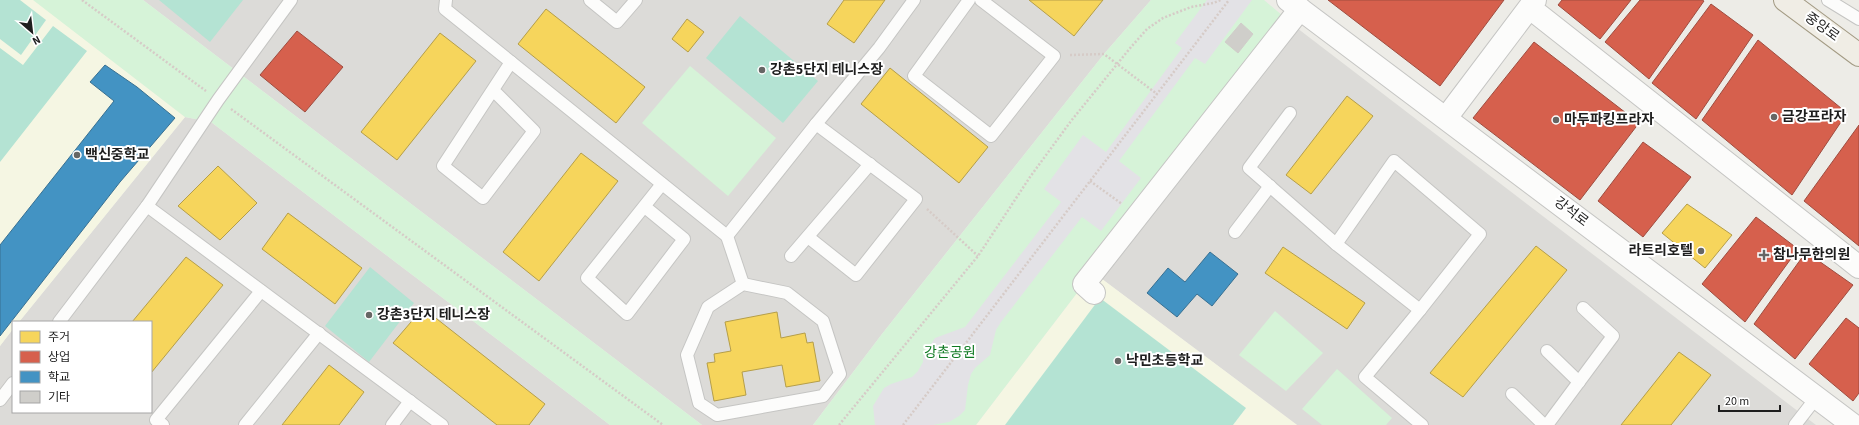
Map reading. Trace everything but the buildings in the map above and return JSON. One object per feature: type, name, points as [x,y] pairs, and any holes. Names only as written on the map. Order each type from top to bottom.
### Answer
[{"type":"main road","name":"중앙로","points":[[1785,0],[1859,54]]},
{"type":"street","points":[[1094,293],[1084,284],[1138,215],[1294,4]]},
{"type":"street","name":"강석로","points":[[1294,4],[1816,398],[1854,425]]},
{"type":"street","points":[[1446,118],[1532,4],[1859,267]]},
{"type":"street","points":[[1854,425],[1859,419]]},
{"type":"lane","points":[[60,321],[147,206],[218,100],[291,0]]},
{"type":"lane","points":[[446,0],[445,9],[727,236],[743,284]]},
{"type":"lane","points":[[590,0],[617,22],[636,0]]},
{"type":"lane","points":[[727,236],[816,124],[879,48],[914,0]]},
{"type":"lane","points":[[970,0],[914,76],[991,136],[1054,56],[981,0]]},
{"type":"lane","points":[[1828,0],[1859,20]]},
{"type":"lane","points":[[493,90],[534,131],[483,198],[443,166],[511,62]]},
{"type":"lane","points":[[1290,113],[1249,168],[1336,244],[1420,310]]},
{"type":"lane","points":[[808,237],[856,275],[916,199],[816,124]]},
{"type":"lane","points":[[1336,244],[1394,161],[1480,234],[1365,377],[1420,425]]},
{"type":"lane","points":[[791,256],[870,164]]},
{"type":"lane","points":[[645,207],[684,240],[627,314],[587,278],[662,184]]},
{"type":"lane","points":[[1236,232],[1270,186]]},
{"type":"lane","points":[[147,206],[442,425]]},
{"type":"lane","points":[[743,284],[787,293],[823,321],[840,374],[823,396],[717,415],[699,403],[687,355],[708,307],[743,284]]},
{"type":"lane","points":[[163,425],[156,420],[261,291]]},
{"type":"lane","points":[[1512,394],[1546,425],[1613,336],[1583,308]]},
{"type":"lane","points":[[245,425],[319,333]]},
{"type":"lane","points":[[1547,351],[1579,382]]},
{"type":"lane","points":[[0,400],[12,383]]},
{"type":"lane","points":[[1795,425],[1816,398]]},
{"type":"lane","points":[[392,425],[410,401]]},
{"type":"path","points":[[82,0],[664,425]]},
{"type":"path","points":[[839,425],[978,256],[1030,178],[1071,121],[1147,29],[1163,18],[1191,7],[1221,0]]},
{"type":"path","points":[[903,425],[1229,0]]},
{"type":"path","points":[[1054,56],[1104,54],[1157,94]]},
{"type":"path","points":[[1090,181],[1138,215]]},
{"type":"path","points":[[916,199],[978,256]]},
{"type":"shaded area","name":"백신중학교","points":[[0,0],[34,0],[185,117],[20,321],[12,321],[12,330],[0,346]]},
{"type":"shaded area","points":[[143,0],[1151,0],[1104,54],[882,334],[813,425],[702,425]]},
{"type":"shaded area","points":[[1207,0],[1252,0],[1205,64],[1195,58],[1119,161],[1141,178],[1101,231],[1082,217],[1001,322],[996,330],[990,355],[975,368],[971,374],[965,410],[949,422],[933,425],[875,425],[873,406],[884,388],[912,377],[918,371],[923,362],[923,356],[935,338],[965,327],[1061,202],[1044,189],[1083,135],[1106,152],[1182,48],[1175,43]]},
{"type":"shaded area","points":[[1297,28],[1816,425],[1297,425],[1098,276]]},
{"type":"shaded area","points":[[185,117],[211,122],[610,425],[0,425],[0,346],[12,330],[12,413],[152,413],[152,321],[20,321]]},
{"type":"shaded area","name":"낙민초등학교","points":[[1098,276],[1297,425],[976,425],[1077,293],[1081,296]]},
{"type":"green space","points":[[0,0],[20,0],[46,20],[21,55],[0,39]]},
{"type":"green space","points":[[33,0],[143,0],[702,425],[610,425],[211,122],[185,117]]},
{"type":"green space","points":[[159,0],[243,0],[210,42]]},
{"type":"green space","name":"강촌공원","points":[[1151,0],[1264,0],[1283,16],[1090,267],[1073,290],[1077,293],[976,425],[813,425],[882,334],[1104,54]]},
{"type":"green space","name":"강촌5단지 테니스장","points":[[740,16],[818,81],[783,123],[706,58]]},
{"type":"green space","points":[[53,26],[87,51],[0,162],[0,48],[23,65]]},
{"type":"green space","points":[[690,66],[776,138],[728,196],[642,123]]},
{"type":"green space","name":"강촌3단지 테니스장","points":[[370,267],[414,303],[369,362],[325,326]]},
{"type":"green space","name":"낙민초등학교","points":[[1100,298],[1246,408],[1233,425],[1005,425]]},
{"type":"green space","points":[[1275,311],[1323,353],[1286,391],[1239,355]]},
{"type":"green space","points":[[1337,369],[1392,418],[1386,425],[1322,425],[1302,409]]},
{"type":"place","name":"강촌5단지 테니스장","points":[[762,70]]},
{"type":"place","name":"금강프라자","points":[[1774,117]]},
{"type":"place","name":"마두파킹프라자","points":[[1556,120]]},
{"type":"place","name":"백신중학교","points":[[77,155]]},
{"type":"place","name":"라트리호텔","points":[[1701,251]]},
{"type":"place","name":"참나무한의원","points":[[1764,255]]},
{"type":"place","name":"강촌3단지 테니스장","points":[[369,315]]},
{"type":"place","name":"낙민초등학교","points":[[1118,361]]}]
